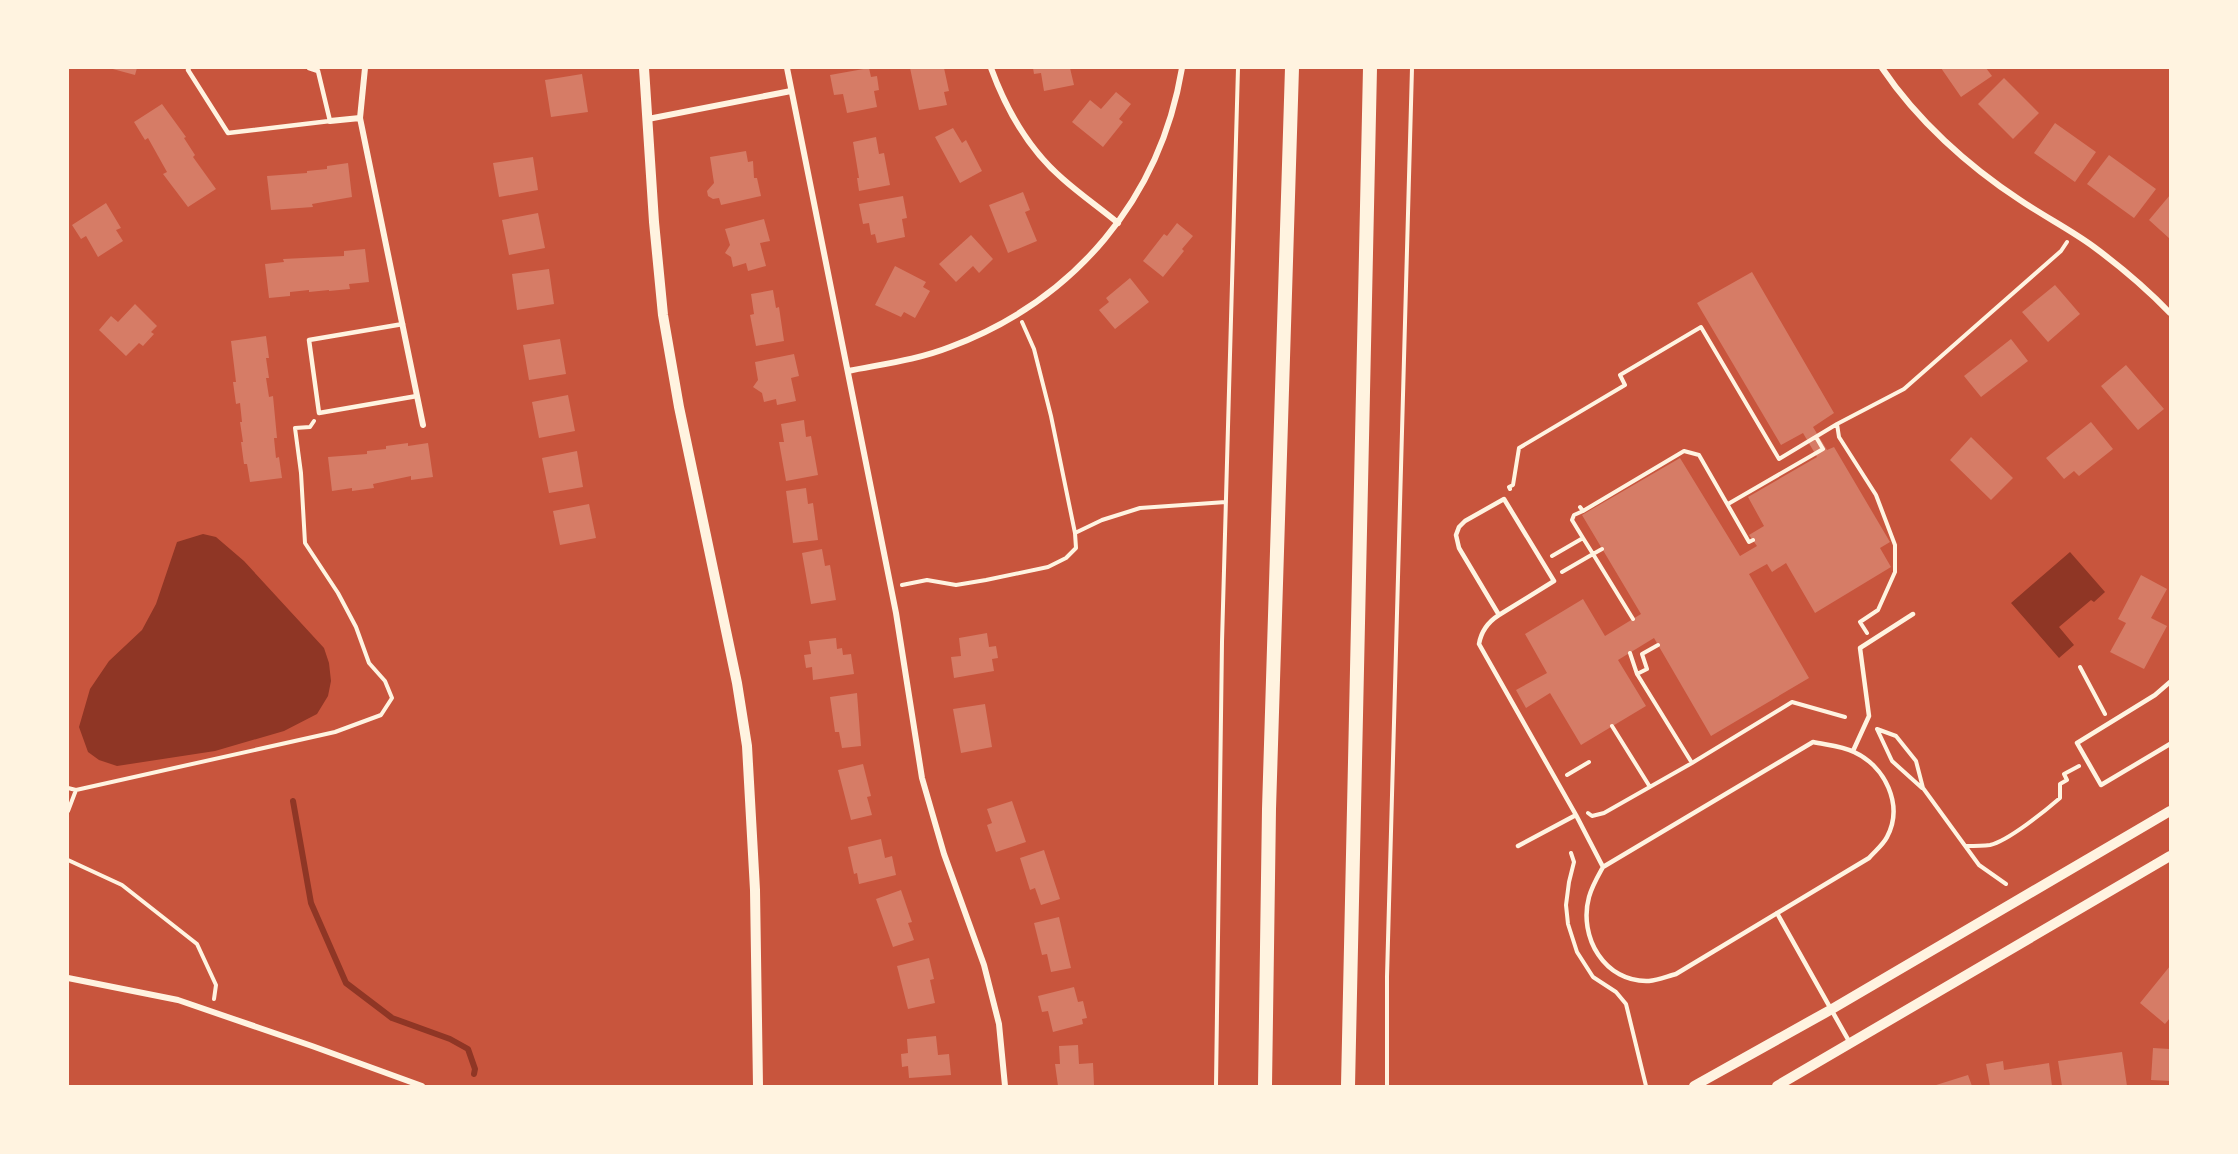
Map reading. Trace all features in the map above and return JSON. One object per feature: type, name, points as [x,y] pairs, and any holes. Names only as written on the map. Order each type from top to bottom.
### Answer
[{"type":"highway","points":[[1265,1086],[1269,809],[1292,68]]},
{"type":"highway","points":[[1348,1086],[1370,68]]},
{"type":"street","points":[[364,68],[360,118],[423,425]]},
{"type":"street","points":[[644,68],[654,222],[663,315],[679,407],[737,683],[747,746],[754,890],[758,1086]]},
{"type":"street","points":[[787,68],[891,588],[922,778],[944,854],[984,965],[999,1024],[1005,1086]]},
{"type":"street","points":[[991,68],[1009,110],[1034,149],[1062,179],[1118,223]]},
{"type":"street","points":[[849,371],[917,358],[979,335],[1043,298],[1072,273],[1118,223],[1145,182],[1171,122],[1182,68]]},
{"type":"street","points":[[1882,68],[1918,112],[1950,145],[1996,183],[2116,264],[2170,313]]},
{"type":"street","points":[[648,119],[792,91]]},
{"type":"street","points":[[330,121],[360,118]]},
{"type":"street","points":[[1694,1086],[1832,1010],[2170,811]]},
{"type":"street","points":[[1777,1086],[2170,856]]},
{"type":"street","points":[[68,978],[178,1000],[422,1086]]},
{"type":"lane","points":[[189,68],[188,70],[228,133],[330,121],[318,71],[309,68]]},
{"type":"lane","points":[[403,324],[309,340],[319,413],[417,396]]},
{"type":"lane","points":[[1499,615],[1459,548],[1456,535],[1459,527],[1465,521],[1504,499],[1554,581],[1499,615],[1485,627],[1479,645],[1603,867]]},
{"type":"lane","points":[[1853,751],[1869,716],[1860,648],[1913,614]]},
{"type":"lane","points":[[2170,682],[2155,695],[2077,743],[2101,785],[2170,744]]},
{"type":"lane","points":[[1813,742],[1853,751],[1873,765],[1887,783],[1894,810],[1886,840],[1869,858],[1676,974],[1651,981],[1639,980],[1613,971],[1604,964],[1592,944],[1587,909],[1589,897],[1603,867],[1813,742]]},
{"type":"lane","points":[[1518,846],[1576,815]]},
{"type":"lane","points":[[1777,913],[1851,1043]]},
{"type":"path","points":[[1216,1086],[1226,502],[1238,68]]},
{"type":"path","points":[[1386,1086],[1412,68]]},
{"type":"path","points":[[1515,497],[1509,487],[1513,485],[1519,448],[1625,386],[1620,375],[1701,327],[1779,459],[1837,424],[1904,389],[2061,251],[2072,233]]},
{"type":"path","points":[[891,588],[927,580],[956,585],[1048,567],[1066,558],[1076,548],[1075,533],[1051,416],[1035,349],[1017,314]]},
{"type":"path","points":[[68,788],[76,790],[335,732],[381,715],[392,698],[385,681],[369,663],[356,627],[338,593],[305,543],[302,473],[295,428],[310,427],[319,413]]},
{"type":"path","points":[[1837,424],[1839,437],[1876,495],[1895,545],[1895,572],[1878,610],[1860,622],[1872,641]]},
{"type":"path","points":[[1728,504],[1823,449],[1816,437]]},
{"type":"path","points":[[1633,619],[1572,520],[1581,509],[1684,451],[1699,454],[1749,542],[1753,540]]},
{"type":"path","points":[[1075,533],[1102,520],[1140,508],[1226,502]]},
{"type":"path","points":[[1551,556],[1583,538]]},
{"type":"path","points":[[1545,546],[1565,579]]},
{"type":"path","points":[[1561,573],[1602,549]]},
{"type":"path","points":[[1637,675],[1647,669],[1642,654],[1658,645]]},
{"type":"path","points":[[1630,652],[1637,675],[1692,763]]},
{"type":"path","points":[[2080,667],[2110,723]]},
{"type":"path","points":[[1584,806],[1592,816],[1604,813],[1792,702],[1845,717]]},
{"type":"path","points":[[1612,726],[1650,787]]},
{"type":"path","points":[[1923,788],[1916,761],[1896,736],[1877,729],[1892,761],[1923,788],[1979,865],[2006,884]]},
{"type":"path","points":[[1965,846],[1989,845],[2003,840],[2060,798],[2060,784],[2067,780],[2064,774],[2088,761]]},
{"type":"path","points":[[1566,775],[1589,762]]},
{"type":"path","points":[[1560,765],[1571,783]]},
{"type":"path","points":[[68,810],[76,790]]},
{"type":"path","points":[[68,860],[122,885],[197,944],[216,985],[211,1011]]},
{"type":"shaded area","points":[[203,534],[216,537],[244,561],[324,648],[331,681],[328,696],[317,714],[284,731],[215,751],[117,766],[99,760],[88,752],[79,727],[90,689],[109,661],[142,630],[156,604],[177,542]]},
{"type":"shaded area","points":[[2070,552],[2105,592],[2094,602],[2091,600],[2059,627],[2074,645],[2059,658],[2011,603]]},
{"type":"building","points":[[109,68],[137,68],[135,75]]},
{"type":"building","points":[[869,68],[871,77],[877,76],[879,90],[874,91],[877,107],[847,113],[843,94],[834,95],[830,75]]},
{"type":"building","points":[[910,68],[944,68],[949,91],[944,92],[947,105],[919,110]]},
{"type":"building","points":[[1033,68],[1070,68],[1074,85],[1044,91],[1041,73],[1034,74]]},
{"type":"building","points":[[1941,68],[1986,68],[1992,76],[1961,97]]},
{"type":"building","points":[[582,74],[588,112],[551,117],[545,80]]},
{"type":"building","points":[[2004,78],[2039,113],[2013,139],[1978,104]]},
{"type":"building","points":[[1116,92],[1131,104],[1119,119],[1123,122],[1103,147],[1072,122],[1090,100],[1101,109]]},
{"type":"building","points":[[162,104],[186,137],[184,138],[195,155],[193,157],[216,189],[188,207],[163,174],[167,172],[148,138],[145,140],[134,122]]},
{"type":"building","points":[[2055,123],[2096,152],[2075,182],[2034,153]]},
{"type":"building","points":[[953,128],[962,143],[966,140],[982,171],[960,183],[935,137]]},
{"type":"building","points":[[876,137],[879,154],[884,153],[890,185],[859,191],[853,142]]},
{"type":"building","points":[[746,151],[748,162],[753,161],[754,178],[757,178],[761,196],[721,205],[719,198],[713,199],[708,196],[707,191],[714,183],[710,157]]},
{"type":"building","points":[[2109,155],[2156,189],[2134,218],[2087,184]]},
{"type":"building","points":[[533,157],[538,190],[499,197],[493,163]]},
{"type":"building","points":[[348,163],[352,197],[312,204],[313,207],[271,210],[267,176],[307,173],[307,171],[327,169],[327,166]]},
{"type":"building","points":[[1023,192],[1030,210],[1025,212],[1037,241],[1008,253],[989,205]]},
{"type":"building","points":[[2170,195],[2170,239],[2149,220]]},
{"type":"building","points":[[903,196],[907,218],[902,219],[905,237],[877,243],[875,234],[871,235],[869,223],[863,224],[859,204]]},
{"type":"building","points":[[106,203],[121,228],[116,230],[123,241],[98,257],[86,236],[81,239],[72,225]]},
{"type":"building","points":[[538,213],[545,248],[509,255],[502,220]]},
{"type":"building","points":[[764,219],[770,241],[760,243],[766,266],[748,271],[746,263],[733,267],[731,257],[725,253],[730,245],[725,229]]},
{"type":"building","points":[[1177,223],[1193,236],[1163,277],[1143,261],[1164,234],[1167,236]]},
{"type":"building","points":[[971,235],[993,259],[979,273],[973,266],[956,282],[939,264]]},
{"type":"building","points":[[365,249],[369,282],[349,284],[350,289],[290,292],[290,296],[269,298],[265,264],[284,262],[283,259],[344,256],[344,251]]},
{"type":"building","points":[[895,266],[926,282],[923,287],[930,291],[915,318],[904,312],[901,317],[875,305]]},
{"type":"building","points":[[549,269],[554,304],[517,310],[512,274]]},
{"type":"building","points":[[1752,272],[1834,413],[1813,427],[1827,450],[1834,447],[1890,542],[1880,548],[1891,567],[1815,613],[1786,563],[1772,572],[1767,564],[1749,574],[1809,678],[1711,736],[1654,638],[1618,660],[1646,706],[1581,745],[1550,693],[1526,708],[1516,690],[1547,673],[1525,634],[1583,599],[1605,636],[1641,614],[1582,515],[1680,458],[1740,556],[1757,546],[1749,535],[1764,526],[1748,497],[1817,457],[1803,433],[1781,445],[1697,303]]},
{"type":"building","points":[[1130,278],[1149,302],[1115,329],[1099,310],[1109,302],[1106,298]]},
{"type":"building","points":[[2055,285],[2080,314],[2048,342],[2022,312]]},
{"type":"building","points":[[773,290],[776,308],[779,307],[784,341],[756,346],[750,315],[754,314],[751,294]]},
{"type":"building","points":[[135,304],[157,326],[151,332],[154,334],[143,346],[139,343],[126,356],[99,330],[111,316],[118,322]]},
{"type":"building","points":[[266,336],[269,378],[266,378],[269,397],[273,396],[277,438],[274,438],[276,458],[279,457],[282,478],[250,482],[247,464],[244,464],[241,442],[243,442],[240,422],[242,422],[240,403],[236,404],[233,382],[236,382],[231,341]]},
{"type":"building","points":[[560,339],[566,374],[529,380],[523,345]]},
{"type":"building","points":[[2011,339],[2028,361],[1981,397],[1964,376]]},
{"type":"building","points":[[794,354],[799,376],[791,378],[796,401],[777,405],[776,399],[764,402],[762,393],[753,387],[758,380],[755,362]]},
{"type":"building","points":[[2126,365],[2164,409],[2138,430],[2101,386]]},
{"type":"building","points":[[568,395],[575,431],[539,438],[532,402]]},
{"type":"building","points":[[804,420],[806,437],[811,436],[818,475],[786,481],[779,442],[784,442],[781,424]]},
{"type":"building","points":[[2091,422],[2113,449],[2079,476],[2074,471],[2064,479],[2046,458]]},
{"type":"building","points":[[1971,437],[2013,478],[1991,500],[1950,460]]},
{"type":"building","points":[[408,443],[408,446],[428,443],[433,477],[411,480],[411,476],[373,484],[374,488],[332,491],[328,457],[367,454],[367,451]]},
{"type":"building","points":[[577,451],[583,487],[549,493],[542,458]]},
{"type":"building","points":[[806,488],[808,504],[813,503],[818,540],[793,543],[786,491]]},
{"type":"building","points":[[589,504],[596,538],[560,545],[553,511]]},
{"type":"building","points":[[822,549],[825,566],[830,565],[836,600],[811,604],[802,553]]},
{"type":"building","points":[[2141,575],[2167,589],[2151,618],[2167,626],[2144,669],[2110,652],[2126,623],[2118,619]]},
{"type":"building","points":[[987,633],[989,647],[996,646],[998,658],[992,659],[994,671],[954,678],[951,657],[961,656],[959,638]]},
{"type":"building","points":[[836,638],[837,649],[842,648],[843,655],[851,654],[854,674],[813,680],[812,667],[806,668],[804,655],[811,654],[809,641]]},
{"type":"building","points":[[857,693],[861,746],[842,748],[839,732],[835,732],[830,697]]},
{"type":"building","points":[[985,704],[992,747],[961,753],[953,709]]},
{"type":"building","points":[[863,764],[871,796],[867,797],[872,815],[851,820],[838,770]]},
{"type":"building","points":[[1012,801],[1026,842],[996,852],[987,825],[992,823],[987,809]]},
{"type":"building","points":[[881,839],[885,858],[892,856],[896,875],[859,884],[857,873],[854,874],[848,847]]},
{"type":"building","points":[[1044,850],[1060,899],[1041,905],[1035,888],[1030,890],[1020,858]]},
{"type":"building","points":[[901,890],[912,922],[908,923],[914,940],[893,947],[876,899]]},
{"type":"building","points":[[1059,917],[1071,968],[1051,972],[1047,954],[1042,955],[1034,923]]},
{"type":"building","points":[[929,958],[934,979],[930,980],[935,1003],[908,1009],[897,966]]},
{"type":"building","points":[[2170,966],[2170,1018],[2165,1024],[2140,1003]]},
{"type":"building","points":[[1074,987],[1078,1002],[1083,1001],[1087,1018],[1082,1019],[1083,1024],[1053,1032],[1048,1011],[1042,1012],[1038,996]]},
{"type":"building","points":[[936,1036],[938,1055],[949,1054],[951,1075],[909,1078],[908,1066],[902,1067],[901,1054],[908,1053],[907,1039]]},
{"type":"building","points":[[1078,1045],[1079,1064],[1093,1063],[1094,1085],[1058,1086],[1055,1064],[1060,1064],[1059,1046]]},
{"type":"building","points":[[2153,1048],[2170,1049],[2170,1081],[2151,1080]]},
{"type":"building","points":[[2122,1052],[2127,1086],[2062,1086],[2058,1061]]},
{"type":"building","points":[[2003,1061],[2004,1070],[2049,1063],[2052,1086],[1990,1086],[1986,1064]]},
{"type":"building","points":[[1968,1075],[1972,1086],[1933,1086]]},
{"type":"waterway","points":[[293,801],[311,903],[346,983],[392,1018],[450,1039],[468,1049],[475,1069],[474,1074]]}]
